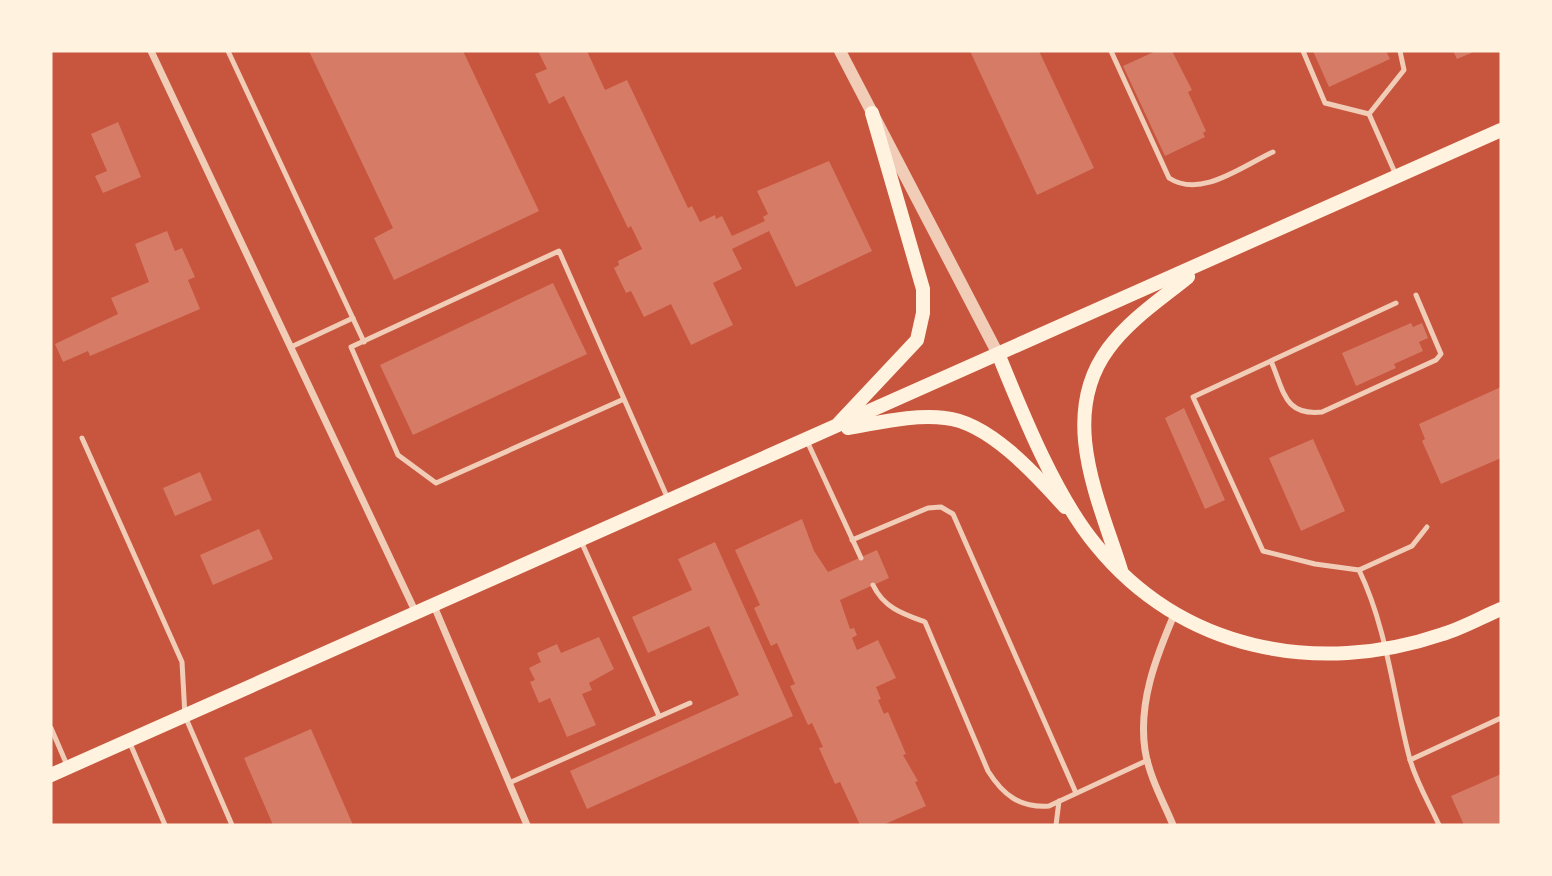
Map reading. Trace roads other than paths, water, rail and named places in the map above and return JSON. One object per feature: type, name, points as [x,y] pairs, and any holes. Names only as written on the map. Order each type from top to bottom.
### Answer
[{"type":"main road","points":[[833,429],[917,340],[923,313],[923,289],[872,113]]},
{"type":"main road","points":[[51,775],[999,356],[1501,130]]},
{"type":"main road","points":[[1123,576],[1087,459],[1083,429],[1089,385],[1108,348],[1135,320],[1206,263]]},
{"type":"main road","points":[[999,356],[1024,415],[1083,527]]},
{"type":"main road","points":[[833,429],[948,418],[997,441],[1026,464],[1123,576],[1174,615],[1213,633],[1285,652],[1355,652],[1444,634],[1501,609]]},
{"type":"street","points":[[150,51],[417,614]]},
{"type":"street","points":[[840,51],[999,356]]},
{"type":"street","points":[[434,606],[527,825]]},
{"type":"street","points":[[1173,825],[1148,760],[1144,722],[1155,659],[1174,615]]},
{"type":"lane","points":[[228,51],[364,342]]},
{"type":"lane","points":[[1111,51],[1169,178],[1181,186],[1198,187],[1273,152]]},
{"type":"lane","points":[[1303,51],[1325,103],[1369,114]]},
{"type":"lane","points":[[1369,114],[1404,70],[1400,51]]},
{"type":"lane","points":[[1369,114],[1397,178]]},
{"type":"lane","points":[[624,399],[436,483],[398,455],[351,347],[559,251],[624,399],[669,502]]},
{"type":"lane","points":[[1271,361],[1292,407],[1303,414],[1321,412],[1436,360],[1441,354],[1416,295]]},
{"type":"lane","points":[[1396,303],[1193,397],[1263,551],[1315,564],[1359,570],[1412,546],[1427,527]]},
{"type":"lane","points":[[291,347],[353,318]]},
{"type":"lane","points":[[82,438],[182,662],[185,716],[232,825]]},
{"type":"lane","points":[[807,441],[861,558]]},
{"type":"lane","points":[[852,540],[928,508],[941,507],[953,514],[1076,793]]},
{"type":"lane","points":[[580,541],[659,716]]},
{"type":"lane","points":[[1359,570],[1371,595],[1410,760],[1439,825]]},
{"type":"lane","points":[[873,585],[878,595],[892,609],[925,622],[998,787],[1014,800],[1033,807],[1059,801],[1148,760]]},
{"type":"lane","points":[[509,783],[690,703]]},
{"type":"lane","points":[[1410,760],[1501,718]]},
{"type":"lane","points":[[51,727],[69,768]]},
{"type":"lane","points":[[129,741],[165,825]]},
{"type":"lane","points":[[1056,825],[1059,801]]}]
